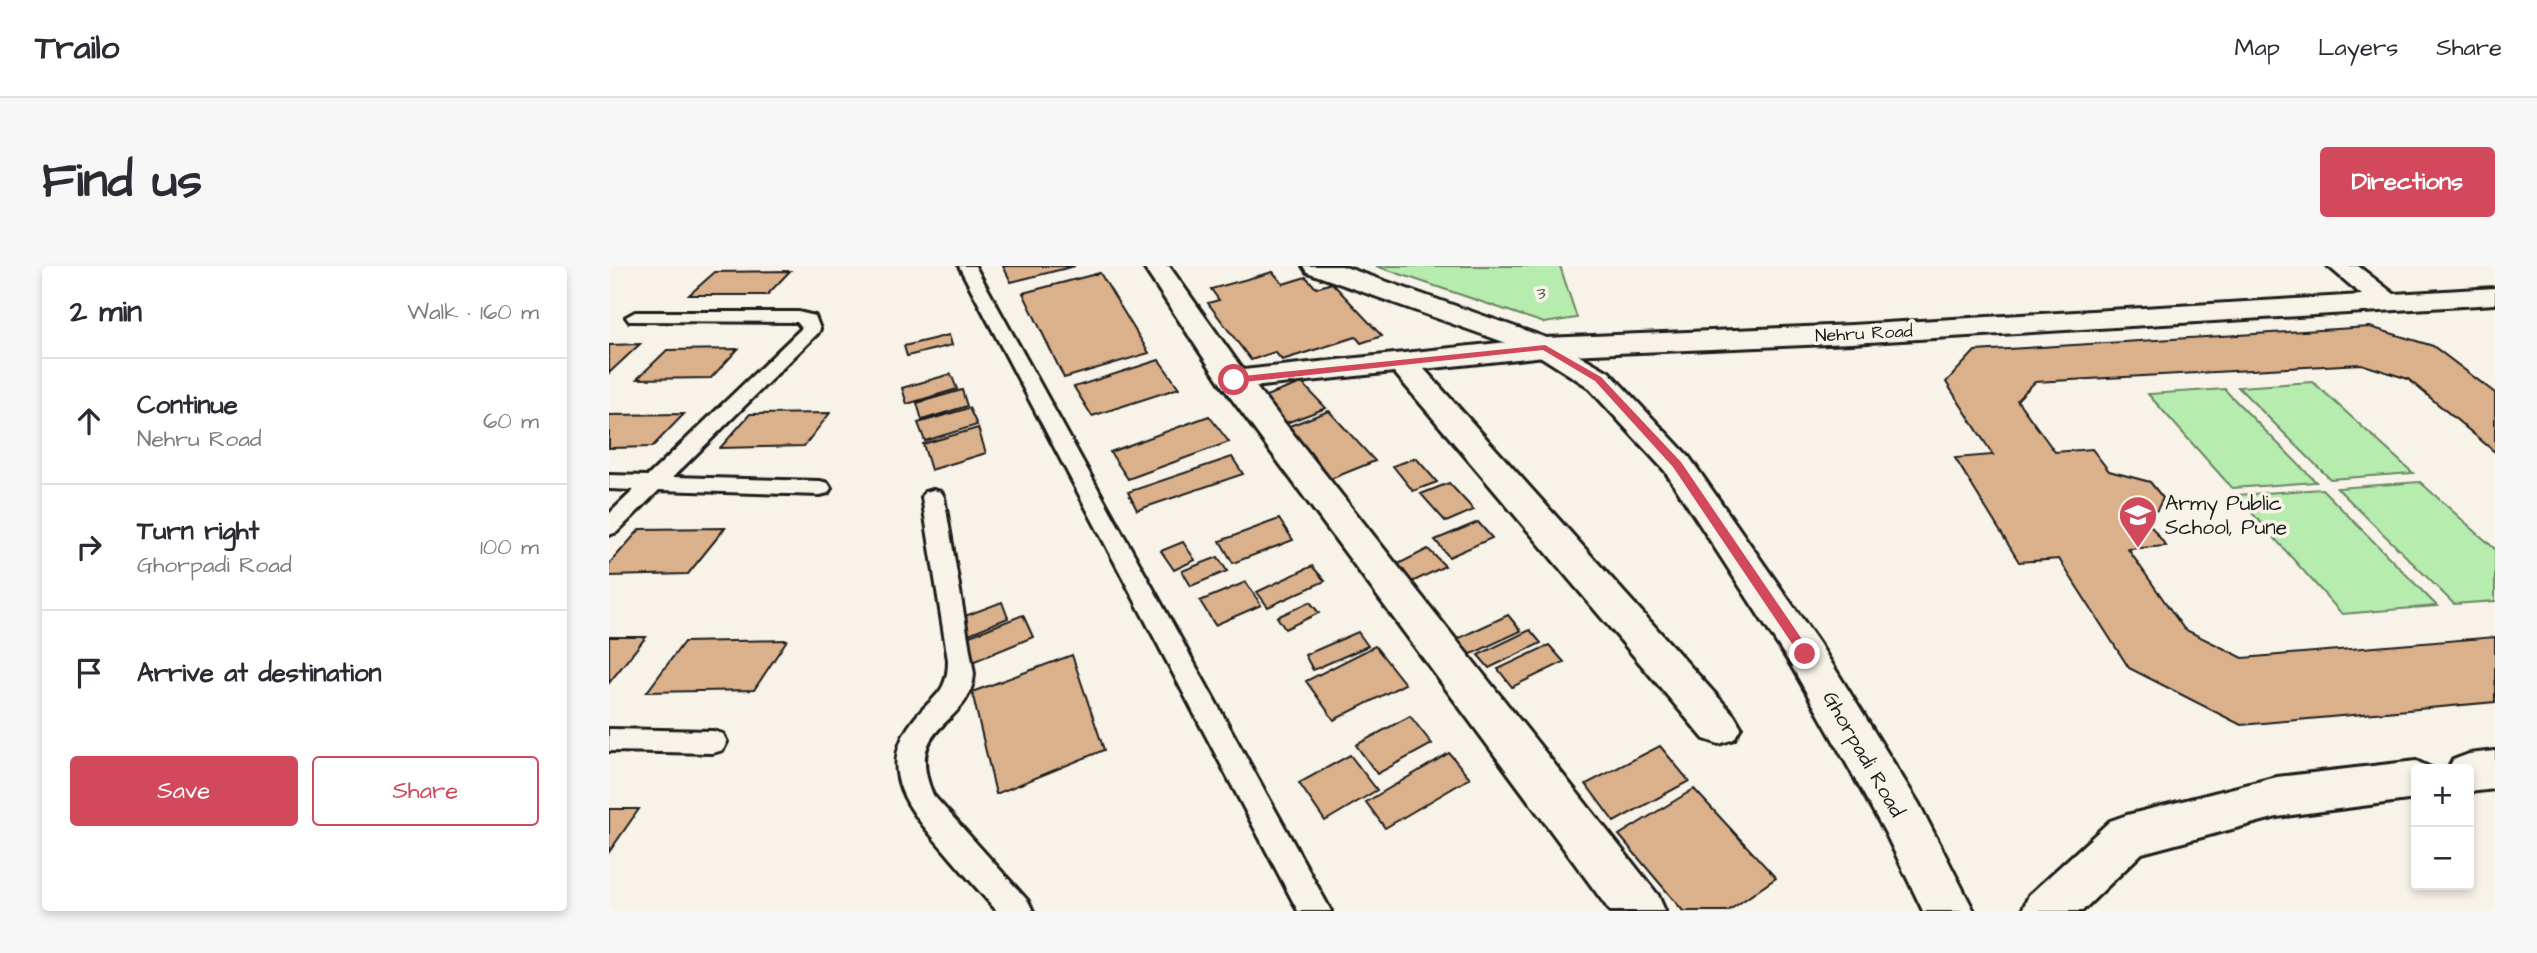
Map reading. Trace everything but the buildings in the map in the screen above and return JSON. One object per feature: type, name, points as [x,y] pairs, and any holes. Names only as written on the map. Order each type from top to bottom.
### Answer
[{"type":"street","points":[[1156,266],[1234,380],[1640,911]]},
{"type":"street","name":"Ghorpadi Road","points":[[1316,266],[1545,347],[1598,379],[1677,464],[1805,654],[1902,818],[1949,911]]},
{"type":"street","points":[[2341,266],[2389,303]]},
{"type":"street","name":"Nehru Road","points":[[1234,380],[1545,347],[1852,334],[2495,296]]},
{"type":"street","points":[[1402,362],[1719,727]]},
{"type":"street","points":[[2474,772],[2495,770]]},
{"type":"street","points":[[2047,911],[2127,836],[2277,797],[2411,781]]},
{"type":"lane","points":[[967,266],[1315,911]]},
{"type":"lane","points":[[609,527],[811,329],[809,320],[798,317],[635,317]]},
{"type":"lane","points":[[609,482],[820,488]]},
{"type":"lane","points":[[933,497],[961,660],[960,684],[950,699],[918,730],[910,754],[913,781],[922,803],[1017,911]]},
{"type":"lane","points":[[609,740],[713,742]]},
{"type":"green space","name":"3","points":[[1376,266],[1560,266],[1577,318],[1544,323]]},
{"type":"green space","points":[[2313,382],[2413,473],[2330,479],[2238,387]]},
{"type":"green space","points":[[2225,389],[2316,482],[2232,488],[2148,394]]},
{"type":"green space","points":[[2420,482],[2495,549],[2495,601],[2454,604],[2337,488]]},
{"type":"green space","points":[[2322,489],[2437,606],[2342,614],[2236,495]]},
{"type":"place","name":"Army Public School, Pune","points":[[2138,549]]},
{"type":"route","points":[[1234,380],[1545,347],[1598,379],[1677,464],[1805,654]]}]
